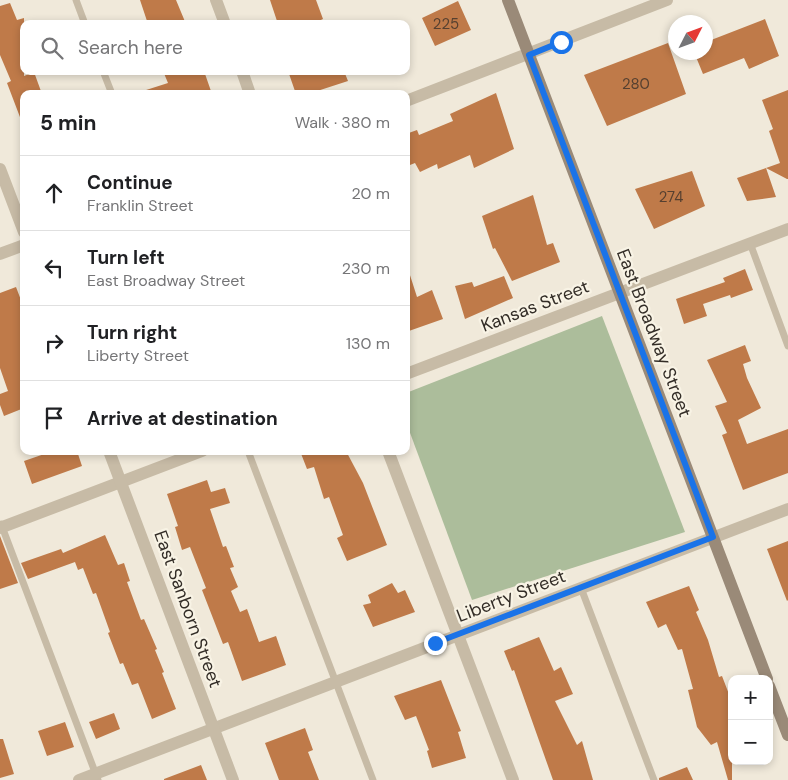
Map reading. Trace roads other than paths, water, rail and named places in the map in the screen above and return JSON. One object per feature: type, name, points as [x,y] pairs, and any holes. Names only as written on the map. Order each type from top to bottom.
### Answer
[{"type":"main road","name":"East Broadway Street","points":[[508,0],[765,675]]},
{"type":"main road","points":[[773,696],[788,735]]},
{"type":"street","points":[[216,0],[224,20]]},
{"type":"street","points":[[410,100],[529,55],[653,3],[667,0]]},
{"type":"street","points":[[243,75],[249,90]]},
{"type":"street","points":[[0,170],[20,222]]},
{"type":"street","name":"Kansas Street","points":[[410,372],[788,229]]},
{"type":"street","points":[[0,254],[20,246]]},
{"type":"street","name":"East Sanborn Street","points":[[111,455],[233,780]]},
{"type":"street","points":[[1,526],[192,455]]},
{"type":"street","points":[[390,455],[513,780]]},
{"type":"street","name":"Liberty Street","points":[[79,780],[97,777],[213,729],[788,508]]},
{"type":"lane","points":[[76,0],[84,20]]},
{"type":"lane","points":[[105,75],[110,90]]},
{"type":"lane","points":[[750,243],[788,346]]},
{"type":"lane","points":[[250,455],[372,780]]},
{"type":"lane","points":[[1,526],[97,777]]},
{"type":"lane","points":[[581,588],[654,780]]}]
